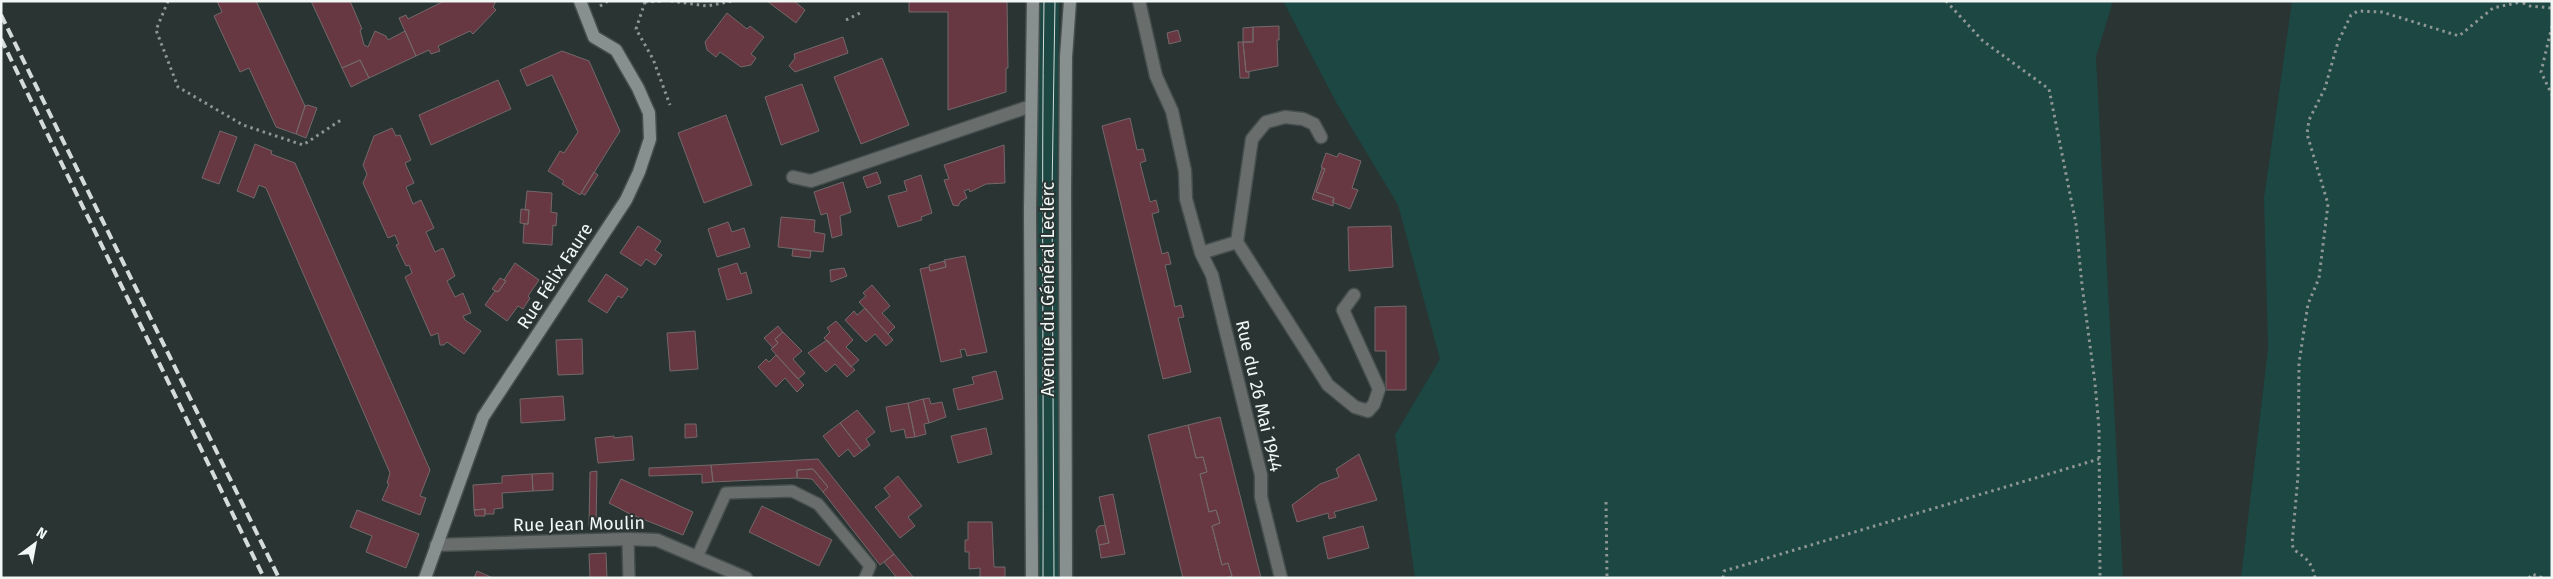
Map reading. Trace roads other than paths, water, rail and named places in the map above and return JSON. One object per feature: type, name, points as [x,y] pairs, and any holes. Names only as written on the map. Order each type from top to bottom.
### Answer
[{"type":"main road","name":"Rue Félix Faure","points":[[425,578],[483,417],[626,200],[639,172],[650,139],[649,113],[638,88],[616,50],[594,37],[580,1]]},
{"type":"main road","name":"Avenue du Général Leclerc","points":[[1032,1],[1032,578]]},
{"type":"main road","name":"Avenue du Général Leclerc","points":[[1066,578],[1065,192],[1066,57],[1070,1]]},
{"type":"street","name":"Rue du 26 Mai 1944","points":[[1139,1],[1156,76],[1172,111],[1186,171],[1186,199],[1201,253],[1212,275],[1261,475],[1261,497],[1281,578]]},
{"type":"street","points":[[793,177],[811,181],[1032,106]]},
{"type":"street","points":[[1320,136],[1314,124],[1303,119],[1285,116],[1266,122],[1252,139],[1237,242],[1328,385],[1355,407],[1368,411],[1374,404],[1379,389],[1343,310],[1354,295]]},
{"type":"street","points":[[1201,253],[1237,242]]},
{"type":"street","name":"Rue Jean Moulin","points":[[436,545],[628,539],[657,540],[746,578]]},
{"type":"lane","points":[[697,557],[726,493],[792,491],[818,504],[870,566],[865,578]]},
{"type":"lane","points":[[628,539],[629,578]]},
{"type":"tram line","points":[[1043,578],[1044,1]]},
{"type":"tram line","points":[[1054,578],[1052,193],[1055,1]]},
{"type":"railway","points":[[1,15],[279,578]]},
{"type":"railway","points":[[1,39],[264,578]]}]
